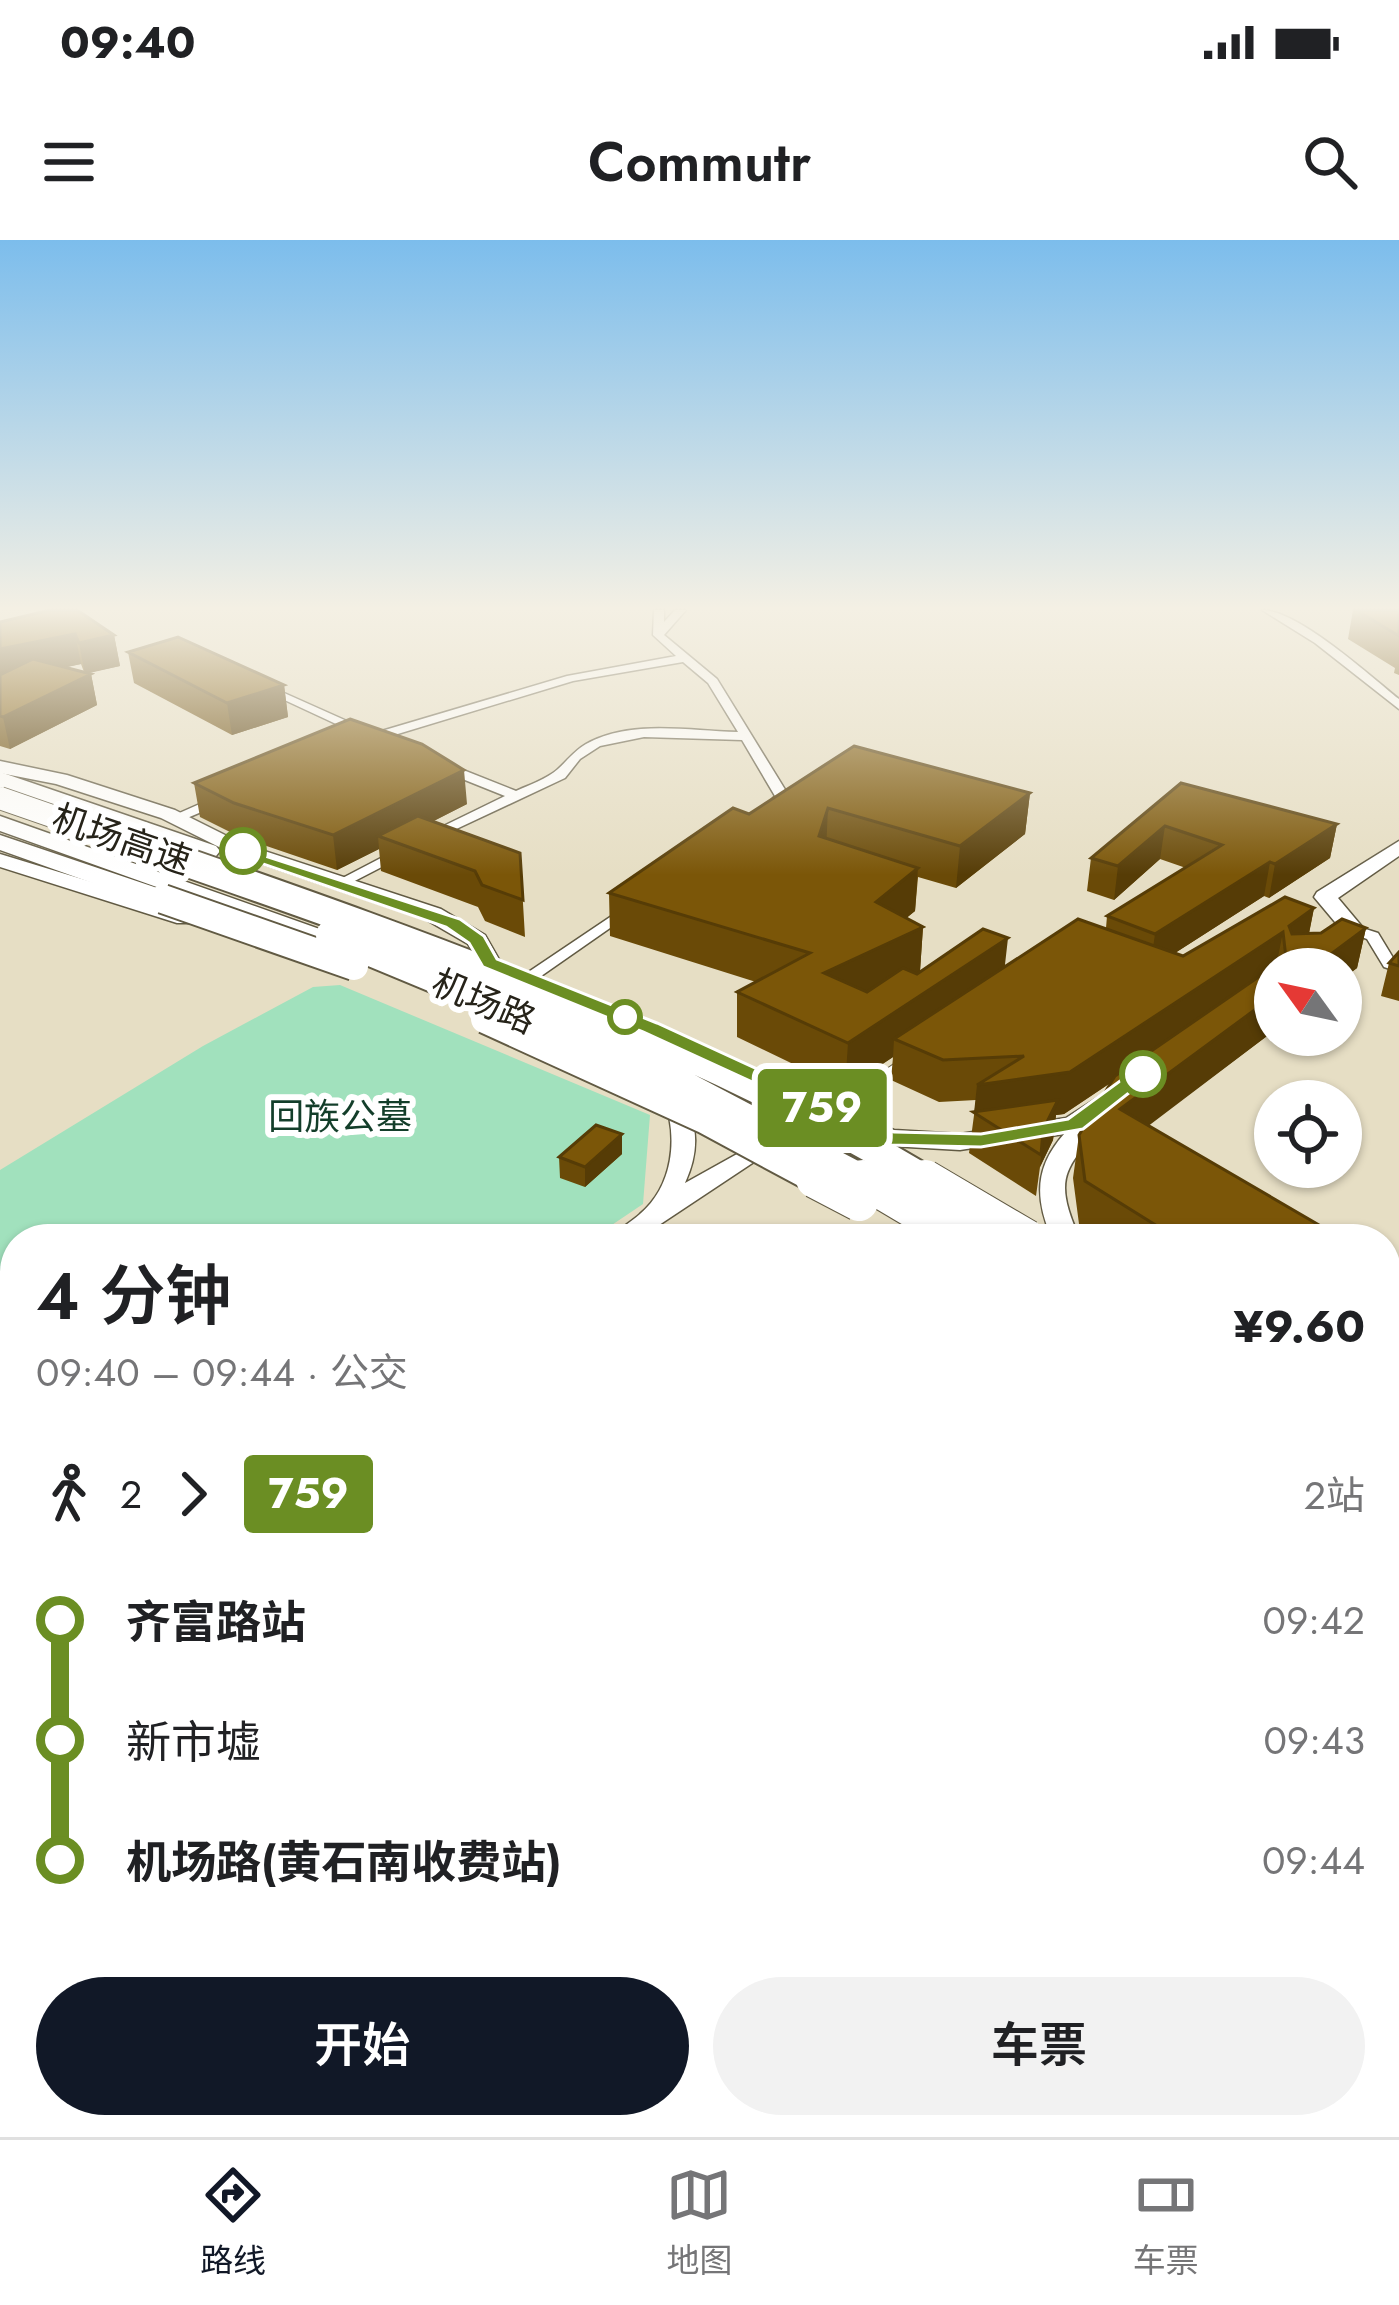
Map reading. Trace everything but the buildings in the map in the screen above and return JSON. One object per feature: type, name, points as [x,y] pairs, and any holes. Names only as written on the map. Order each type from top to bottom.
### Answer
[{"type":"highway","points":[[0,779],[460,938],[676,1026],[840,1112],[1008,1224]]},
{"type":"highway","name":"机场路","points":[[0,796],[490,963],[650,1028],[837,1117],[1021,1224]]},
{"type":"highway","name":"机场高速","points":[[0,796],[291,897],[537,990],[811,1115],[1004,1224]]},
{"type":"highway","name":"机场路","points":[[0,821],[395,965],[668,1084],[785,1145],[916,1224]]},
{"type":"highway","name":"机场高速","points":[[0,821],[310,928],[547,1021],[762,1123],[938,1224]]},
{"type":"highway","points":[[0,842],[360,968],[579,1060],[757,1146],[895,1224]]},
{"type":"main road","points":[[0,767],[60,779],[175,818],[236,848],[453,923],[477,940],[490,963]]},
{"type":"main road","points":[[1324,902],[1399,847]]},
{"type":"main road","points":[[0,860],[294,956],[395,965]]},
{"type":"main road","points":[[1324,902],[1399,863]]},
{"type":"main road","points":[[1324,902],[1358,929]]},
{"type":"main road","points":[[1328,948],[1358,929]]},
{"type":"main road","points":[[1333,948],[1358,929]]},
{"type":"main road","points":[[837,1117],[890,1138],[981,1140],[1075,1125],[1144,1077],[1085,1127],[1053,1171],[1048,1194],[1060,1224]]},
{"type":"street","points":[[280,699],[396,747]]},
{"type":"street","points":[[356,743],[504,699]]},
{"type":"street","points":[[723,699],[782,796],[761,816]]},
{"type":"street","points":[[340,883],[512,794],[560,775],[572,755],[591,744],[650,732],[746,736]]},
{"type":"street","points":[[418,756],[512,794]]},
{"type":"street","points":[[175,818],[227,795]]},
{"type":"street","points":[[529,978],[649,894]]},
{"type":"street","points":[[1358,929],[1373,936],[1389,964],[1399,967]]},
{"type":"street","points":[[652,1224],[680,1172],[688,1142],[668,1084]]},
{"type":"street","points":[[657,1224],[837,1117]]},
{"type":"lane","points":[[837,1117],[900,1065]]},
{"type":"green space","name":"回族公墓","points":[[340,985],[650,1115],[643,1204],[613,1224],[0,1224],[0,1170],[203,1046],[313,987]]},
{"type":"bus line","name":"759","points":[[243,851],[453,923],[477,940],[490,963],[650,1028],[890,1138],[960,1142],[1075,1125],[1143,1074]]}]
